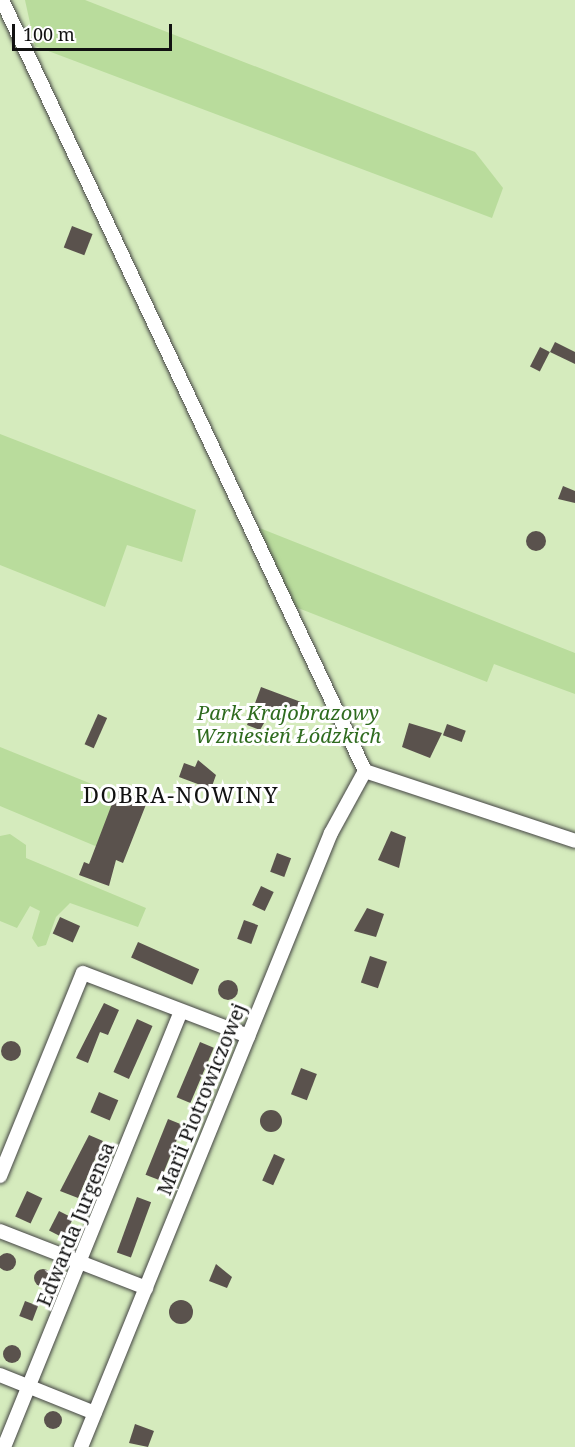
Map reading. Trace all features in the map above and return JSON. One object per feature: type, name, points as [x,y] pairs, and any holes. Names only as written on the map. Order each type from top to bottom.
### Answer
[{"type":"street","points":[[2,0],[366,771],[575,841]]},
{"type":"street","name":"Marii Piotrowiczowej","points":[[81,1447],[343,806],[366,771]]},
{"type":"street","points":[[0,1176],[83,973],[180,1014],[248,1036]]},
{"type":"street","name":"Edwarda Jurgensa","points":[[4,1447],[82,1263],[180,1014]]},
{"type":"street","points":[[0,1231],[146,1287]]},
{"type":"street","points":[[0,1375],[95,1413]]},
{"type":"green space","name":"Park Krajobrazowy Wzniesień Łódzkich","points":[[0,0],[575,0],[575,1447],[0,1447]]},
{"type":"green space","points":[[25,0],[85,0],[475,152],[503,188],[492,218],[35,46]]},
{"type":"green space","points":[[0,434],[196,510],[182,562],[127,545],[105,607],[0,565]]},
{"type":"green space","points":[[257,527],[575,653],[575,694],[494,664],[487,682],[293,606]]},
{"type":"green space","points":[[0,747],[124,797],[100,848],[0,806]]},
{"type":"green space","points":[[10,834],[26,845],[26,858],[146,908],[138,927],[70,903],[56,917],[46,945],[38,947],[32,938],[40,911],[30,906],[17,928],[0,921],[0,836]]},
{"type":"building","points":[[72,226],[93,234],[84,255],[64,247]]},
{"type":"building","points":[[555,342],[575,352],[575,364],[550,352]]},
{"type":"building","points":[[540,347],[550,352],[540,372],[530,367]]},
{"type":"building","points":[[563,486],[575,491],[575,503],[558,499]]},
{"type":"building","points":[[532,531],[540,531],[546,537],[546,545],[540,551],[532,551],[526,545],[526,537]]},
{"type":"building","points":[[261,687],[301,702],[297,715],[274,706],[260,730],[247,725]]},
{"type":"building","points":[[98,714],[107,718],[94,748],[85,744]]},
{"type":"building","points":[[409,723],[442,733],[430,758],[402,747]]},
{"type":"building","points":[[447,724],[466,731],[462,742],[443,735]]},
{"type":"building","points":[[198,760],[216,775],[211,789],[179,777],[184,763],[195,767]]},
{"type":"building","points":[[118,788],[147,802],[123,863],[116,860],[109,886],[79,875],[84,862],[89,864]]},
{"type":"building","points":[[391,831],[406,837],[399,868],[378,860]]},
{"type":"building","points":[[277,853],[291,858],[284,877],[270,872]]},
{"type":"building","points":[[261,886],[274,892],[265,911],[252,905]]},
{"type":"building","points":[[367,908],[384,914],[376,937],[354,931]]},
{"type":"building","points":[[60,917],[80,926],[73,942],[53,933]]},
{"type":"building","points":[[244,920],[258,925],[251,944],[237,939]]},
{"type":"building","points":[[138,942],[199,969],[192,985],[131,958]]},
{"type":"building","points":[[370,956],[387,962],[378,988],[361,982]]},
{"type":"building","points":[[228,980],[235,983],[238,990],[235,997],[228,1000],[221,997],[218,990],[221,983]]},
{"type":"building","points":[[104,1003],[119,1010],[108,1035],[100,1032],[88,1063],[76,1058]]},
{"type":"building","points":[[137,1019],[153,1026],[129,1079],[113,1072]]},
{"type":"building","points":[[7,1041],[15,1041],[21,1047],[21,1055],[15,1061],[7,1061],[1,1055],[1,1047]]},
{"type":"building","points":[[200,1042],[214,1048],[190,1103],[177,1097]]},
{"type":"building","points":[[301,1068],[317,1074],[307,1100],[291,1094]]},
{"type":"building","points":[[99,1092],[118,1100],[110,1120],[90,1112]]},
{"type":"building","points":[[271,1110],[279,1113],[282,1121],[279,1129],[271,1132],[263,1129],[260,1121],[263,1113]]},
{"type":"building","points":[[168,1119],[183,1125],[160,1181],[146,1175]]},
{"type":"building","points":[[89,1135],[103,1141],[78,1198],[60,1191]]},
{"type":"building","points":[[274,1154],[285,1159],[273,1185],[262,1180]]},
{"type":"building","points":[[27,1191],[42,1198],[31,1224],[15,1216]]},
{"type":"building","points":[[137,1197],[151,1202],[131,1258],[117,1252]]},
{"type":"building","points":[[59,1211],[73,1218],[63,1238],[49,1231]]},
{"type":"building","points":[[7,1253],[14,1255],[16,1262],[14,1269],[7,1271],[0,1269],[-2,1262],[0,1255]]},
{"type":"building","points":[[216,1264],[232,1277],[227,1288],[209,1281]]},
{"type":"building","points":[[43,1269],[49,1272],[52,1278],[49,1284],[43,1287],[37,1284],[34,1278],[37,1272]]},
{"type":"building","points":[[181,1300],[190,1303],[193,1312],[190,1321],[181,1324],[172,1321],[169,1312],[172,1303]]},
{"type":"building","points":[[25,1301],[38,1306],[32,1321],[19,1316]]},
{"type":"building","points":[[12,1345],[18,1348],[21,1354],[18,1360],[12,1363],[6,1360],[3,1354],[6,1348]]},
{"type":"building","points":[[49,1411],[57,1411],[62,1416],[60,1427],[49,1429],[44,1424],[44,1416]]},
{"type":"building","points":[[135,1424],[154,1431],[148,1447],[129,1443]]},
{"type":"district","name":"DOBRA-NOWINY","points":[[181,795]]}]
